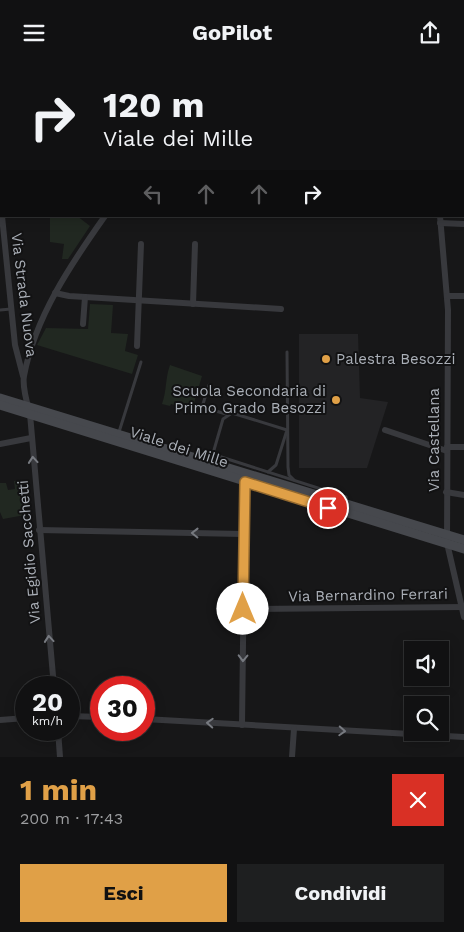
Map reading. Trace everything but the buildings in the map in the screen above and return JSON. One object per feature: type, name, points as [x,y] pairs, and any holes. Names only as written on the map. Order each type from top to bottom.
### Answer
[{"type":"main road","name":"Viale dei Mille","points":[[0,398],[29,410],[245,482],[347,509],[447,539],[464,540]]},
{"type":"main road","name":"Viale dei Mille","points":[[0,405],[29,410],[205,461],[347,509]]},
{"type":"main road","name":"Viale dei Mille","points":[[447,539],[464,549]]},
{"type":"street","name":"Via Strada Nuova","points":[[2,217],[2,235],[15,345],[24,378],[29,410]]},
{"type":"street","points":[[24,378],[36,338],[55,293],[74,260],[104,217]]},
{"type":"street","points":[[440,219],[464,224]]},
{"type":"street","name":"Via Castellana","points":[[440,219],[447,296],[447,539],[464,617]]},
{"type":"street","points":[[137,345],[141,244]]},
{"type":"street","points":[[193,304],[195,244]]},
{"type":"street","points":[[55,293],[139,301],[282,309]]},
{"type":"street","points":[[447,296],[464,296]]},
{"type":"street","points":[[84,324],[85,297]]},
{"type":"street","name":"Via Egidio Sacchetti","points":[[29,410],[53,676]]},
{"type":"street","points":[[385,430],[447,449],[464,447]]},
{"type":"street","points":[[0,444],[31,438]]},
{"type":"street","points":[[242,725],[245,482]]},
{"type":"street","points":[[446,492],[464,495]]},
{"type":"street","points":[[39,530],[243,534]]},
{"type":"street","name":"Via Bernardino Ferrari","points":[[243,609],[463,607]]},
{"type":"street","points":[[0,721],[15,719]]},
{"type":"street","points":[[155,720],[294,729],[464,737]]},
{"type":"street","points":[[292,757],[294,729]]},
{"type":"street","points":[[59,741],[60,757]]},
{"type":"lane","points":[[0,310],[12,309]]},
{"type":"lane","points":[[287,352],[289,475],[294,480]]},
{"type":"lane","points":[[118,435],[141,361]]},
{"type":"lane","points":[[209,385],[202,407],[226,414],[232,413],[287,430]]},
{"type":"lane","points":[[215,455],[214,449],[226,414]]},
{"type":"lane","points":[[268,472],[276,465],[287,430]]},
{"type":"lane","points":[[205,461],[215,455],[346,497],[347,509]]},
{"type":"shaded area","points":[[50,217],[78,217],[90,226],[68,259],[62,259],[64,244],[50,242]]},
{"type":"shaded area","points":[[90,304],[113,305],[111,333],[128,334],[125,351],[138,355],[132,374],[37,345],[46,328],[88,329]]},
{"type":"shaded area","name":"Scuola Secondaria di Primo Grado Besozzi","points":[[299,334],[358,334],[360,398],[388,402],[367,468],[299,468]]},
{"type":"shaded area","points":[[170,365],[202,376],[192,410],[171,404],[170,406],[162,404]]},
{"type":"shaded area","points":[[21,480],[25,515],[3,519],[0,512],[0,483],[6,483],[8,490],[15,489],[14,481]]},
{"type":"place","name":"Palestra Besozzi","points":[[326,359]]},
{"type":"place","name":"Scuola Secondaria di Primo Grado Besozzi","points":[[336,400]]},
{"type":"route","points":[[243,609],[245,482],[328,508]]}]
